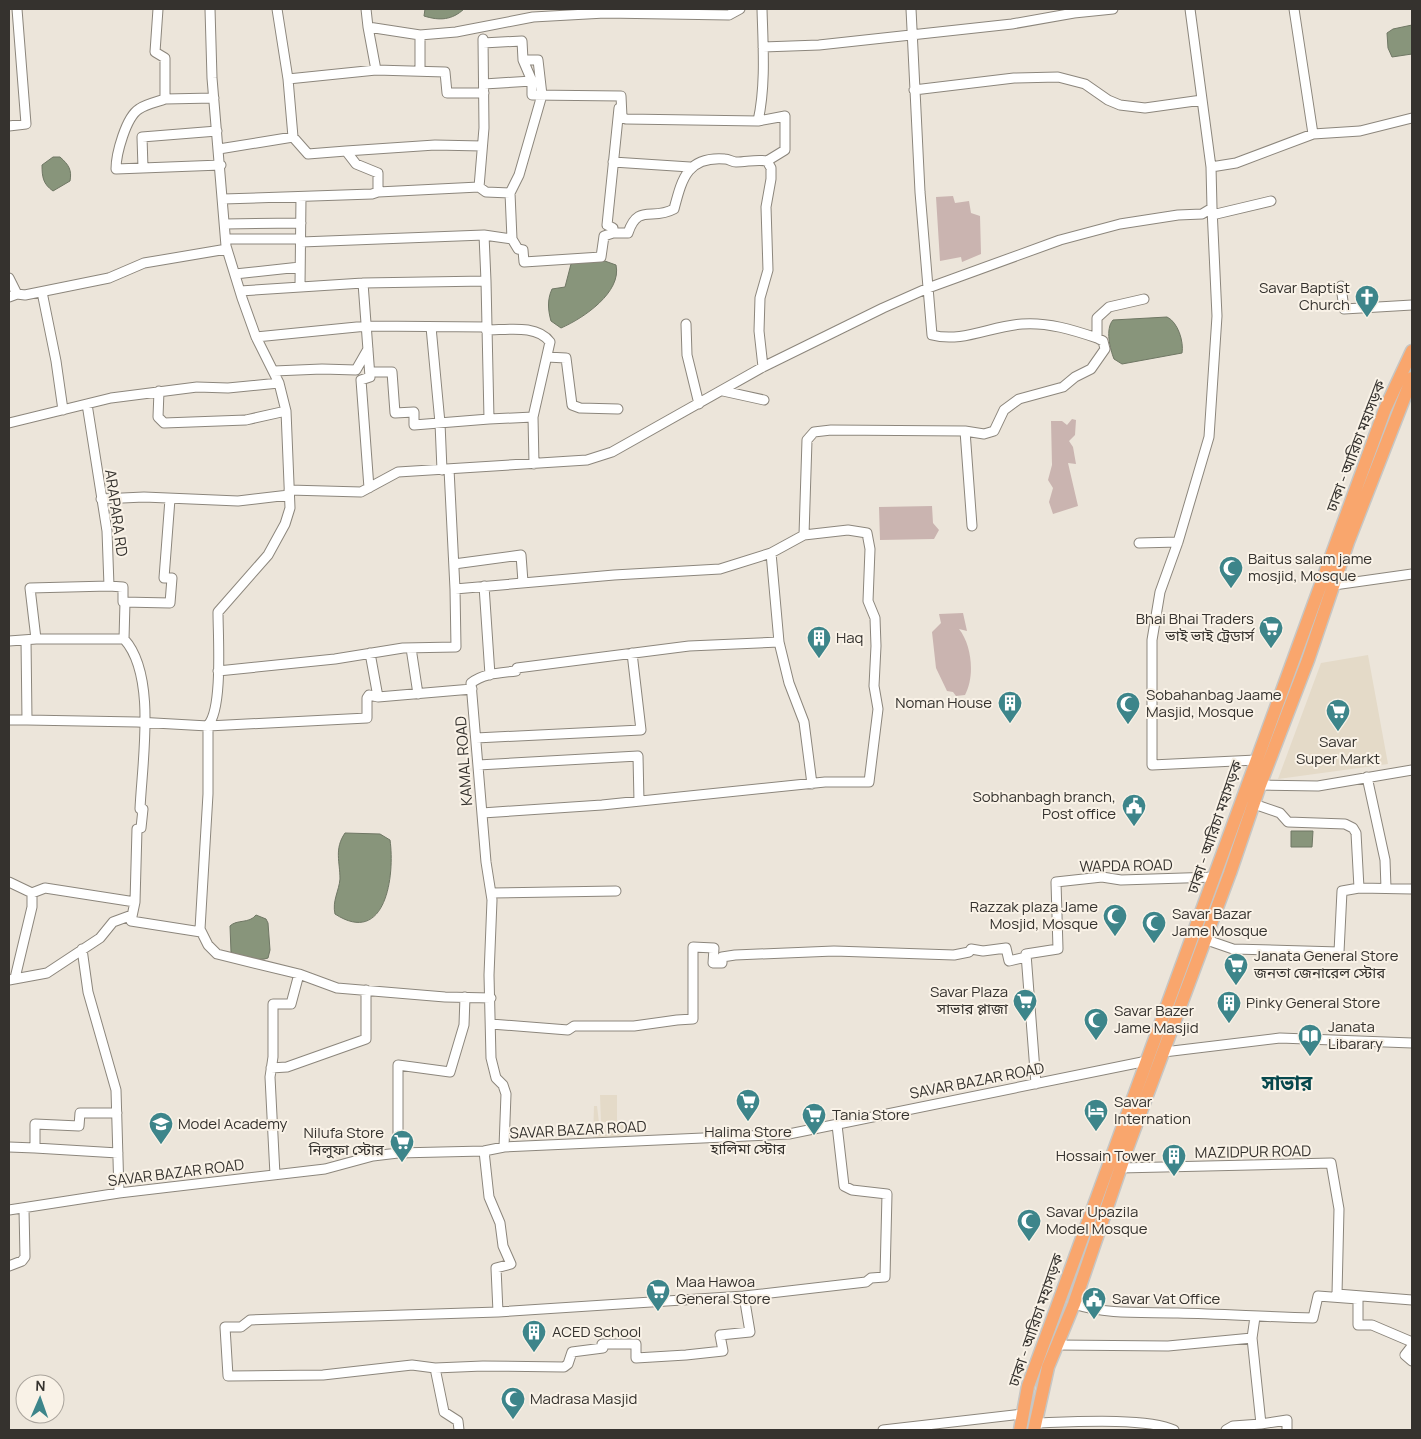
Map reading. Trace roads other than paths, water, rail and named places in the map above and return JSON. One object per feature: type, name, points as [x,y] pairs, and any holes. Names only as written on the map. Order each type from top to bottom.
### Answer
[{"type":"highway","name":"ঢাকা - আরিচা মহাসড়ক","points":[[1020,1430],[1028,1386],[1385,409],[1412,351]]},
{"type":"highway","name":"ঢাকা - আরিচা মহাসড়ক","points":[[1035,1427],[1048,1368],[1074,1304],[1120,1168],[1230,873],[1260,785],[1308,660],[1334,585],[1411,384]]},
{"type":"street","points":[[9,126],[26,124],[17,9]]},
{"type":"street","points":[[158,9],[155,52],[165,58],[165,99]]},
{"type":"street","points":[[210,9],[214,98],[227,249],[256,337],[279,383],[286,411],[290,508],[285,524],[268,554],[218,612],[218,671],[213,719],[208,726],[208,794],[201,932],[208,946],[217,954],[299,974],[337,988],[491,998]]},
{"type":"street","points":[[277,9],[288,79],[293,137],[308,154],[435,145],[482,146]]},
{"type":"street","points":[[366,9],[370,48],[376,70]]},
{"type":"street","points":[[368,27],[433,34],[456,32],[533,17],[643,11],[729,15],[740,9]]},
{"type":"street","points":[[758,121],[761,109],[762,9]]},
{"type":"street","points":[[804,535],[805,453],[807,440],[814,432],[831,430],[965,431],[984,434],[994,431],[1004,410],[1019,399],[1063,387],[1075,377],[1091,369],[1105,349],[1102,341],[1097,338],[1058,327],[1022,324],[955,338],[932,335],[914,90],[911,9]]},
{"type":"street","points":[[763,46],[819,45],[911,33],[1012,24],[1074,13],[1113,9]]},
{"type":"street","points":[[1190,9],[1211,167],[1217,316],[1210,437],[1178,542],[1160,592],[1152,640],[1152,765],[1256,760]]},
{"type":"street","points":[[1294,9],[1313,134]]},
{"type":"street","points":[[420,34],[420,72]]},
{"type":"street","points":[[479,187],[484,88],[483,41],[522,41],[523,60],[532,81],[532,95],[621,96]]},
{"type":"street","points":[[523,60],[538,60],[542,96],[519,175],[510,193],[512,239],[518,249],[523,250],[524,262],[601,257],[604,236],[613,233],[628,233],[632,220],[638,215],[666,214],[674,209],[682,180],[690,167]]},
{"type":"street","points":[[288,79],[376,70],[445,72],[447,93],[532,81]]},
{"type":"street","points":[[914,90],[1014,78],[1058,77],[1084,84],[1108,100],[1120,105],[1144,108],[1202,100]]},
{"type":"street","points":[[613,162],[690,167],[701,162],[726,159],[734,162],[756,159],[767,161],[785,150],[785,116],[758,121],[626,119],[622,118],[621,96]]},
{"type":"street","points":[[613,233],[613,228],[607,225],[616,123],[621,96]]},
{"type":"street","points":[[214,98],[165,99],[138,109],[128,123],[116,159],[116,169],[220,165]]},
{"type":"street","points":[[1211,167],[1236,162],[1313,134],[1360,131],[1412,118]]},
{"type":"street","points":[[143,168],[142,137],[217,131]]},
{"type":"street","points":[[219,149],[293,137]]},
{"type":"street","points":[[346,151],[356,164],[378,172],[378,192]]},
{"type":"street","points":[[763,367],[759,331],[760,298],[768,270],[766,207],[771,168],[767,161]]},
{"type":"street","points":[[223,199],[372,194],[378,192],[479,187],[486,192],[510,193]]},
{"type":"street","points":[[300,286],[301,196]]},
{"type":"street","points":[[101,499],[144,497],[238,501],[289,493],[361,492],[398,472],[588,460],[612,452],[763,367],[928,288],[1060,240],[1120,224],[1178,214],[1202,214],[1271,201]]},
{"type":"street","points":[[225,224],[301,223]]},
{"type":"street","points":[[226,239],[300,240],[484,235],[512,239]]},
{"type":"street","points":[[484,235],[489,419]]},
{"type":"street","points":[[9,278],[13,296],[109,278],[144,263],[227,249]]},
{"type":"street","points":[[235,274],[300,267]]},
{"type":"street","points":[[240,291],[363,283],[486,281]]},
{"type":"street","points":[[363,283],[370,377],[361,380],[370,488]]},
{"type":"street","points":[[1341,286],[1344,310],[1412,305]]},
{"type":"street","points":[[42,292],[56,361],[63,410]]},
{"type":"street","points":[[1097,338],[1097,318],[1109,308],[1144,299]]},
{"type":"street","points":[[686,324],[687,355],[699,404]]},
{"type":"street","points":[[256,337],[367,326],[524,329],[544,334],[550,342],[533,418],[534,464]]},
{"type":"street","points":[[218,671],[411,648],[456,647],[454,564],[431,327]]},
{"type":"street","points":[[274,371],[356,370],[368,349]]},
{"type":"street","points":[[547,357],[566,358],[572,405],[580,408],[618,409]]},
{"type":"street","points":[[370,372],[392,372],[395,413],[414,412],[414,426],[489,419],[533,418]]},
{"type":"street","points":[[9,423],[111,398],[197,387],[228,388],[279,383]]},
{"type":"street","points":[[723,391],[764,400]]},
{"type":"street","points":[[158,392],[158,417],[164,423],[246,420],[286,411]]},
{"type":"street","name":"ARAPARA RD","points":[[87,404],[107,531],[109,586]]},
{"type":"street","points":[[965,431],[972,526]]},
{"type":"street","points":[[125,602],[170,603],[172,578],[164,578],[164,571],[170,499]]},
{"type":"street","points":[[455,588],[720,569],[770,553],[804,535],[848,530],[867,533],[870,549],[868,601],[875,618],[874,686],[878,709],[869,782],[812,784],[639,801],[482,813]]},
{"type":"street","points":[[1139,543],[1178,542]]},
{"type":"street","points":[[770,553],[779,642],[789,683],[804,722],[812,784]]},
{"type":"street","points":[[454,564],[521,555],[523,582]]},
{"type":"street","points":[[1334,585],[1412,574]]},
{"type":"street","points":[[484,586],[490,675]]},
{"type":"street","points":[[36,639],[30,588],[123,587],[123,602],[125,602],[124,638],[139,664],[144,722],[140,809],[143,809],[141,828],[137,829],[134,902],[131,920],[201,932]]},
{"type":"street","points":[[9,641],[124,638]]},
{"type":"street","points":[[26,640],[27,720]]},
{"type":"street","points":[[9,720],[144,722],[208,726],[367,718],[366,698],[369,695],[378,697],[472,689],[471,683],[478,678],[516,671],[518,668],[632,653],[689,646],[779,642]]},
{"type":"street","points":[[411,648],[418,694]]},
{"type":"street","points":[[370,653],[378,697]]},
{"type":"street","points":[[476,738],[641,730],[632,653]]},
{"type":"street","name":"KAMAL ROAD","points":[[472,689],[482,813],[491,893],[491,1058],[496,1078],[503,1085],[506,1094],[504,1147]]},
{"type":"street","points":[[478,765],[638,756],[639,801]]},
{"type":"street","points":[[1260,785],[1318,786],[1412,770]]},
{"type":"street","points":[[1367,777],[1385,860],[1386,888]]},
{"type":"street","points":[[1254,804],[1280,814],[1288,822],[1345,824],[1353,828],[1357,842],[1359,888]]},
{"type":"street","name":"WAPDA ROAD","points":[[1026,957],[1026,954],[1058,949],[1056,882],[1102,877],[1121,880],[1215,878]]},
{"type":"street","points":[[9,882],[32,893],[45,888],[134,902]]},
{"type":"street","points":[[1204,939],[1233,949],[1339,952],[1342,891],[1359,888],[1412,889]]},
{"type":"street","points":[[491,893],[616,891]]},
{"type":"street","points":[[32,893],[32,907],[12,979],[47,974],[100,938],[113,922],[132,915]]},
{"type":"street","points":[[491,1024],[568,1030],[574,1026],[634,1026],[693,1019],[693,947],[714,948],[713,963],[722,963],[722,957],[735,955],[834,950],[954,955],[969,952],[971,949],[983,951],[1006,948],[1009,961],[1026,957],[1036,1084]]},
{"type":"street","points":[[82,949],[88,992],[116,1090],[119,1193]]},
{"type":"street","points":[[275,1175],[270,1106],[271,1068],[274,1057],[273,1004],[291,1004],[299,974]]},
{"type":"street","points":[[271,1068],[287,1067],[366,1039],[366,990]]},
{"type":"street","points":[[398,1153],[398,1065],[450,1072],[464,1025],[465,997]]},
{"type":"street","points":[[1164,1052],[1280,1038],[1412,1043]]},
{"type":"street","name":"SAVAR BAZAR ROAD","points":[[9,1210],[119,1193],[325,1170],[373,1156],[398,1153],[484,1151],[504,1147],[789,1134],[837,1125],[907,1108],[1147,1061]]},
{"type":"street","points":[[35,1148],[36,1124],[79,1126],[80,1113],[117,1113]]},
{"type":"street","points":[[744,1296],[750,1332],[720,1335],[723,1350],[686,1355],[636,1358],[636,1344],[602,1344],[603,1348],[572,1352],[568,1364],[564,1367],[484,1366],[435,1368],[412,1365],[324,1375],[228,1376],[225,1327],[241,1327],[250,1320],[498,1312],[744,1296],[866,1282],[871,1278],[885,1277],[887,1194],[852,1190],[844,1186],[837,1125]]},
{"type":"street","points":[[9,1147],[118,1153]]},
{"type":"street","points":[[484,1151],[489,1197],[500,1223],[502,1246],[511,1264],[496,1268],[498,1312]]},
{"type":"street","name":"MAZIDPUR ROAD","points":[[1120,1168],[1331,1164],[1339,1209],[1337,1294],[1412,1300]]},
{"type":"street","points":[[9,1266],[22,1261],[25,1257],[24,1209]]},
{"type":"street","points":[[1074,1304],[1090,1309],[1123,1314],[1178,1313],[1313,1318],[1318,1296],[1358,1300],[1358,1325],[1372,1325],[1412,1342]]},
{"type":"street","points":[[1254,1317],[1252,1338],[1261,1424]]},
{"type":"street","points":[[1057,1345],[1168,1346],[1252,1338]]},
{"type":"street","points":[[1412,1346],[1405,1355],[1412,1362]]},
{"type":"street","points":[[435,1368],[444,1412],[458,1421],[459,1430]]},
{"type":"street","points":[[883,1430],[1023,1414]]},
{"type":"street","points":[[1226,1430],[1233,1426],[1287,1420],[1287,1430]]},
{"type":"street","points":[[1035,1427],[1155,1428],[1165,1426],[1174,1430]]},
{"type":"place","name":"Savar Baptist Church","points":[[1367,318]]},
{"type":"place","name":"Baitus salam jame mosjid, Mosque","points":[[1231,589]]},
{"type":"place","name":"Bhai Bhai Traders ভাই ভাই ট্রেডার্স","points":[[1271,649]]},
{"type":"place","name":"Haq","points":[[819,659]]},
{"type":"place","name":"Noman House","points":[[1010,724]]},
{"type":"place","name":"Sobahanbag Jaame Masjid, Mosque","points":[[1128,725]]},
{"type":"place","name":"Savar Super Markt","points":[[1338,732]]},
{"type":"place","name":"Sobhanbagh branch, Post office","points":[[1134,827]]},
{"type":"place","name":"Razzak plaza Jame Mosjid, Mosque","points":[[1115,937]]},
{"type":"place","name":"Savar Bazar Jame Mosque","points":[[1154,944]]},
{"type":"place","name":"Janata General Store জনতা জেনারেল স্টোর","points":[[1236,986]]},
{"type":"place","name":"Savar Plaza সাভার প্লাজা","points":[[1025,1022]]},
{"type":"place","name":"Pinky General Store","points":[[1229,1024]]},
{"type":"place","name":"Savar Bazer Jame Masjid","points":[[1096,1041]]},
{"type":"place","name":"Janata Libarary","points":[[1310,1057]]},
{"type":"place","name":"Halima Store হালিমা স্টোর","points":[[748,1122]]},
{"type":"place","name":"Savar Internation","points":[[1096,1132]]},
{"type":"place","name":"Tania Store","points":[[814,1136]]},
{"type":"place","name":"Model Academy","points":[[161,1145]]},
{"type":"place","name":"Nilufa Store নিলুফা স্টোর","points":[[402,1163]]},
{"type":"place","name":"Hossain Tower","points":[[1174,1177]]},
{"type":"place","name":"Savar Upazila Model Mosque","points":[[1029,1242]]},
{"type":"place","name":"Maa Hawoa General Store","points":[[658,1312]]},
{"type":"place","name":"Savar Vat Office","points":[[1094,1320]]},
{"type":"place","name":"ACED School","points":[[534,1353]]},
{"type":"place","name":"Madrasa Masjid","points":[[513,1420]]},
{"type":"district","name":"সাভার","points":[[1287,1083]]}]
